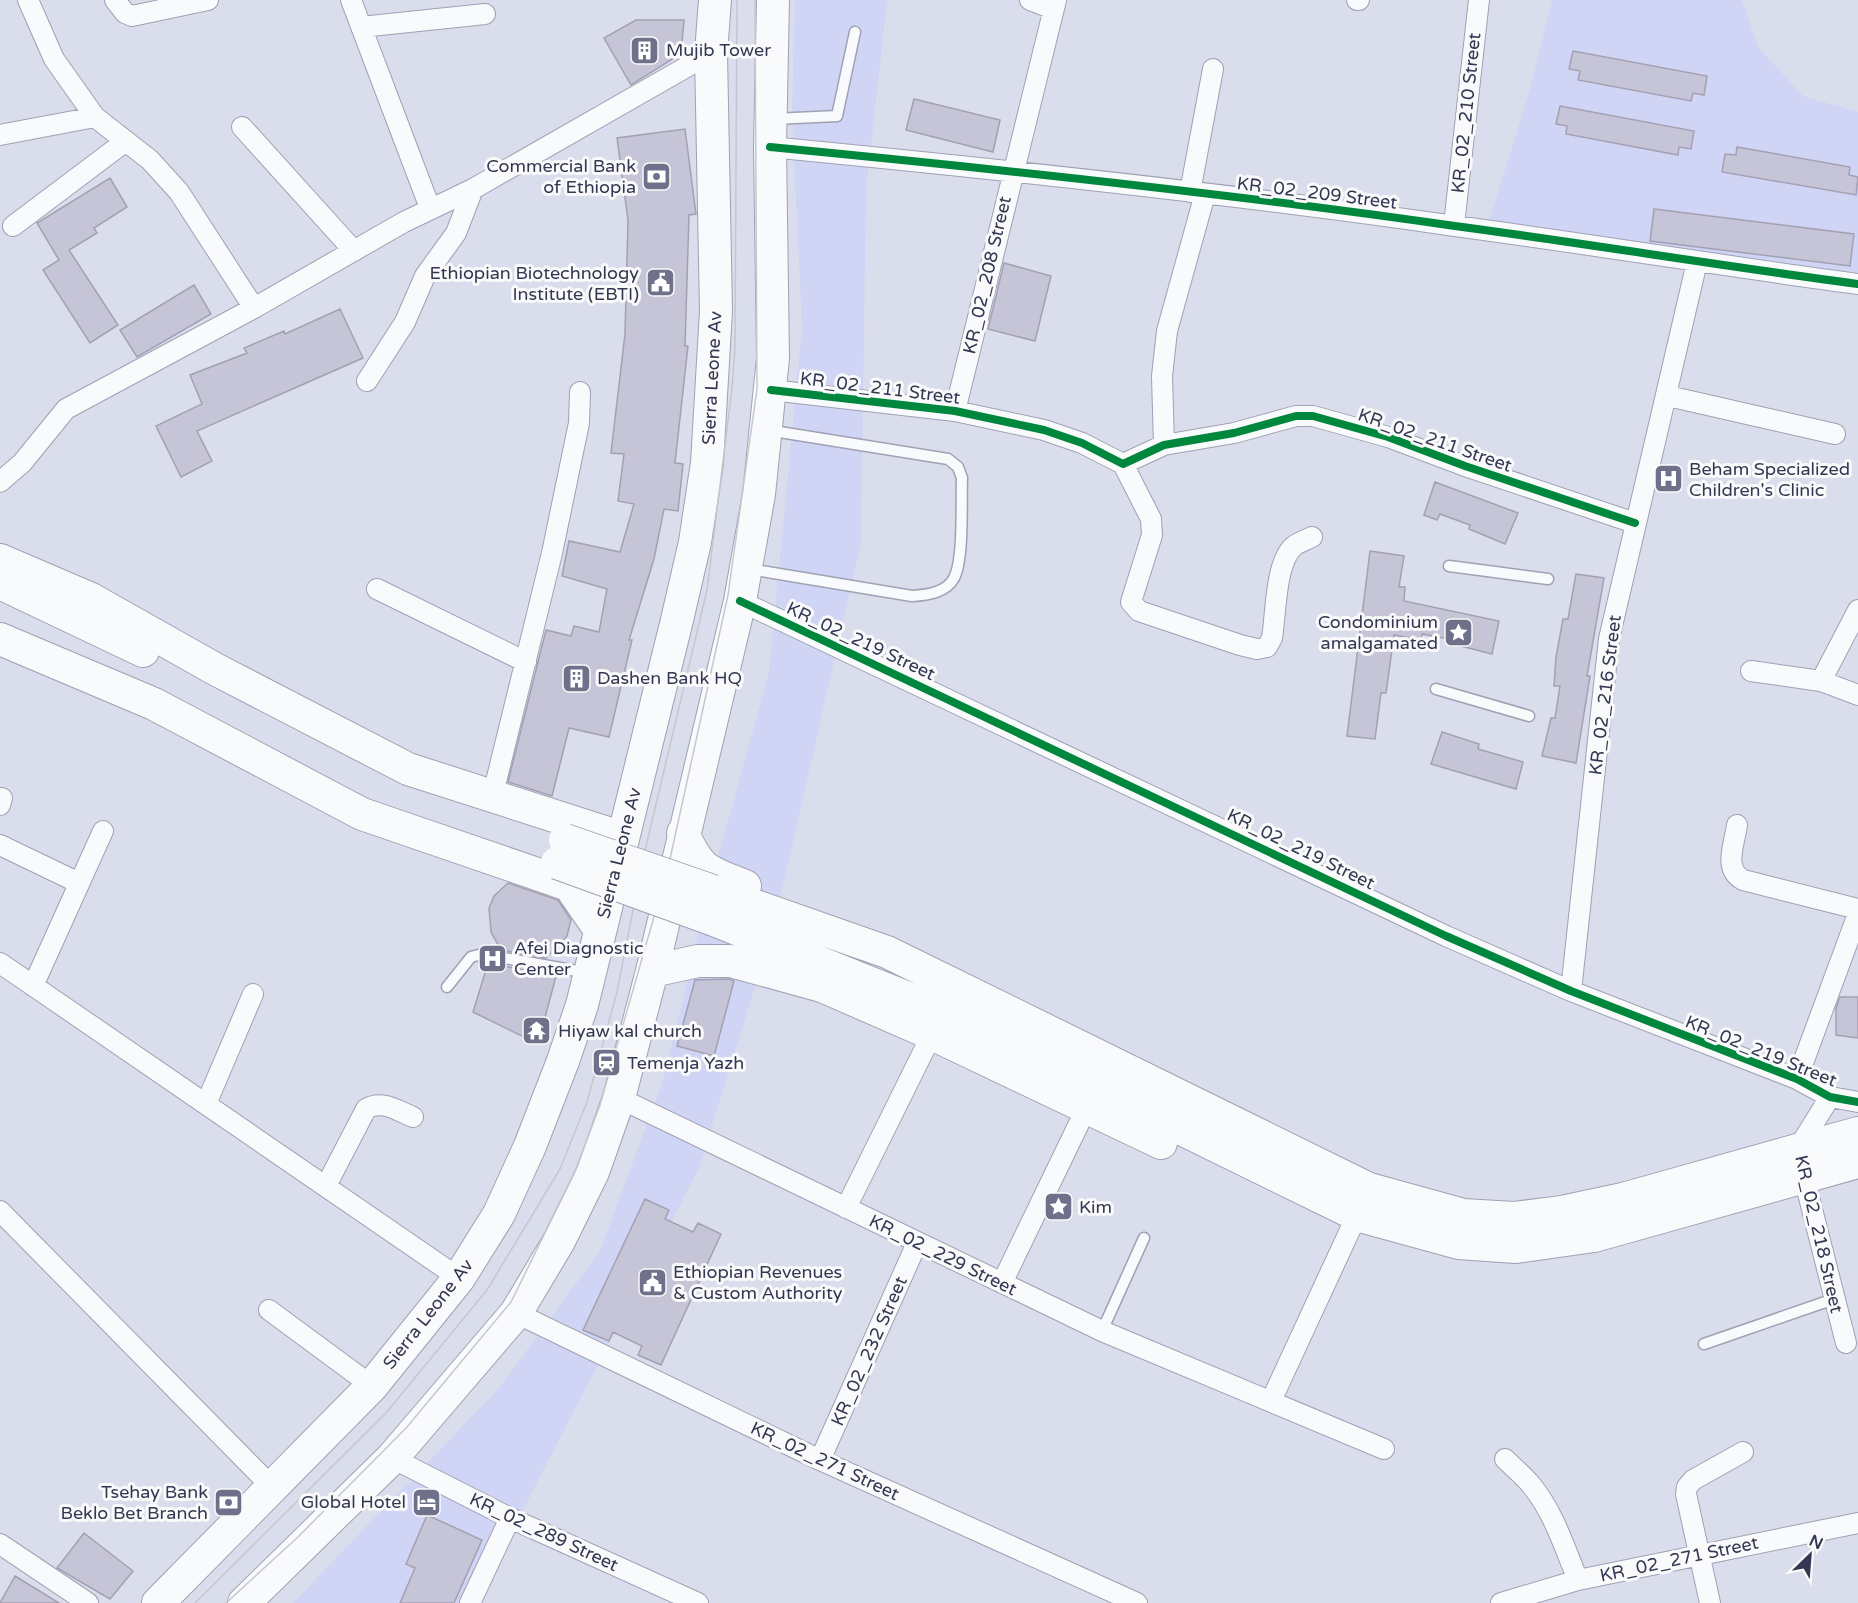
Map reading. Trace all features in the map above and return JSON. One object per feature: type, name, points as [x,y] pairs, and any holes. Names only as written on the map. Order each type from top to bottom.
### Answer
[{"type":"main road","name":"Sierra Leone Av","points":[[158,1603],[372,1386],[459,1278],[499,1214],[530,1146],[563,1061],[600,930],[695,542],[707,463],[717,303],[711,53],[715,0]]},
{"type":"main road","points":[[244,1603],[392,1458],[516,1313],[559,1241],[593,1172],[619,1098],[652,971],[740,601],[766,430],[773,358],[771,133],[773,0]]},
{"type":"main road","points":[[0,560],[91,599],[206,663],[408,769],[492,798],[623,838]]},
{"type":"main road","points":[[0,583],[193,674],[265,715],[370,767],[561,851]]},
{"type":"main road","points":[[0,615],[176,699],[369,798],[561,851],[714,905],[887,952],[1369,1189],[1463,1215],[1514,1218],[1562,1212],[1801,1164],[1858,1162]]},
{"type":"main road","points":[[0,639],[154,704],[362,814],[569,885],[600,930]]},
{"type":"main road","points":[[683,833],[694,857],[704,869],[747,888],[924,951],[1260,1114],[1287,1131],[1309,1151],[1319,1165]]},
{"type":"main road","points":[[714,905],[943,1012],[1357,1215],[1459,1243],[1516,1246],[1594,1236],[1801,1164],[1858,1133]]},
{"type":"main road","points":[[652,971],[698,961],[731,961],[785,975],[843,994],[932,1034],[1211,1168],[1263,1181],[1284,1179]]},
{"type":"street","points":[[28,0],[54,58],[95,117],[150,160],[178,192],[254,308]]},
{"type":"street","points":[[115,0],[124,13],[132,16],[208,0]]},
{"type":"street","points":[[351,0],[430,208]]},
{"type":"street","points":[[1030,0],[1054,4]]},
{"type":"street","name":"KR_02_210 Street","points":[[1454,225],[1479,0]]},
{"type":"street","name":"KR_02_208 Street","points":[[955,411],[1054,4]]},
{"type":"street","points":[[361,27],[485,14]]},
{"type":"street","points":[[0,482],[22,463],[66,409],[254,308],[430,208],[473,189],[711,53]]},
{"type":"street","points":[[1164,445],[1162,376],[1167,332],[1197,193],[1213,69]]},
{"type":"street","points":[[0,135],[95,117]]},
{"type":"street","points":[[242,127],[354,251]]},
{"type":"street","name":"KR_02_209 Street","points":[[771,133],[1012,170],[1454,225],[1858,284]]},
{"type":"street","points":[[13,226],[126,141]]},
{"type":"street","points":[[367,381],[405,322],[425,276],[456,233],[473,189]]},
{"type":"street","name":"KR_02_216 Street","points":[[1571,991],[1609,639],[1635,523],[1668,396],[1697,262]]},
{"type":"street","name":"KR_02_211 Street","points":[[771,390],[955,411],[1044,430],[1082,443],[1123,464],[1164,445],[1234,433],[1296,416],[1313,416],[1388,437],[1465,466],[1635,523]]},
{"type":"street","points":[[492,798],[526,662],[579,423],[580,392]]},
{"type":"street","points":[[1668,396],[1835,434]]},
{"type":"street","points":[[1123,464],[1151,519],[1152,535],[1131,602],[1139,611],[1240,645],[1257,649],[1267,647],[1272,638],[1281,570],[1294,546],[1311,537]]},
{"type":"street","points":[[377,589],[526,662]]},
{"type":"street","name":"KR_02_219 Street","points":[[740,601],[1446,936],[1571,991],[1797,1079],[1830,1096],[1858,1102]]},
{"type":"street","points":[[1821,681],[1858,610]]},
{"type":"street","points":[[1751,671],[1821,681],[1858,694]]},
{"type":"street","points":[[1737,825],[1730,867],[1734,875],[1743,880],[1858,909]]},
{"type":"street","points":[[33,986],[103,831]]},
{"type":"street","points":[[0,844],[79,883]]},
{"type":"street","points":[[1797,1079],[1858,914]]},
{"type":"street","points":[[0,963],[459,1278]]},
{"type":"street","points":[[206,1104],[253,994]]},
{"type":"street","points":[[846,1208],[932,1034]]},
{"type":"street","name":"KR_02_218 Street","points":[[1830,1096],[1801,1164],[1846,1343]]},
{"type":"street","name":"KR_02_229 Street","points":[[619,1098],[1102,1331],[1384,1449]]},
{"type":"street","points":[[326,1186],[366,1109],[383,1104],[413,1117]]},
{"type":"street","points":[[1002,1283],[1086,1109]]},
{"type":"street","points":[[0,1211],[272,1487]]},
{"type":"street","points":[[1271,1401],[1298,1348],[1357,1215]]},
{"type":"street","name":"KR_02_232 Street","points":[[820,1460],[917,1243]]},
{"type":"street","points":[[270,1310],[372,1386]]},
{"type":"street","name":"KR_02_271 Street","points":[[516,1313],[820,1460],[1137,1603]]},
{"type":"street","points":[[1710,1603],[1686,1494],[1687,1487],[1693,1480],[1743,1452]]},
{"type":"street","name":"KR_02_289 Street","points":[[392,1458],[510,1518],[698,1603]]},
{"type":"street","points":[[1505,1459],[1531,1485],[1542,1500],[1578,1580]]},
{"type":"street","points":[[470,1603],[510,1518]]},
{"type":"street","name":"KR_02_271 Street","points":[[1501,1603],[1578,1580],[1858,1523]]},
{"type":"street","points":[[0,1544],[88,1603]]},
{"type":"lane","points":[[771,133],[837,116],[855,32]]},
{"type":"lane","points":[[746,568],[912,596],[931,594],[946,587],[954,578],[958,563],[962,478],[957,467],[948,459],[766,430]]},
{"type":"lane","points":[[1449,566],[1548,579]]},
{"type":"lane","points":[[1436,689],[1529,716]]},
{"type":"lane","points":[[447,987],[471,957],[482,954],[589,973]]},
{"type":"lane","points":[[1102,1331],[1144,1238]]},
{"type":"lane","points":[[1704,1344],[1834,1299]]},
{"type":"shaded area","points":[[795,0],[887,0],[866,193],[861,542],[774,926],[699,1168],[475,1603],[293,1603],[499,1388],[600,1251],[662,1084],[715,868],[769,672],[802,329],[792,113]]},
{"type":"shaded area","points":[[1552,0],[1742,0],[1758,47],[1803,96],[1858,112],[1858,273],[1488,225],[1530,89]]},
{"type":"building","name":"Mujib Tower","points":[[636,20],[684,20],[682,42],[674,58],[631,85],[604,38]]},
{"type":"building","points":[[1573,51],[1707,76],[1704,95],[1693,93],[1691,101],[1578,80],[1580,71],[1569,69]]},
{"type":"building","points":[[914,99],[1000,120],[993,152],[906,130]]},
{"type":"building","points":[[1560,106],[1694,131],[1691,149],[1679,147],[1678,155],[1566,134],[1567,126],[1556,124]]},
{"type":"building","points":[[685,129],[696,214],[689,215],[685,346],[688,346],[675,463],[683,464],[678,511],[664,509],[654,559],[629,640],[632,640],[609,737],[569,728],[552,796],[508,782],[546,630],[571,636],[574,626],[599,632],[607,589],[562,576],[569,541],[620,552],[634,504],[618,501],[624,454],[611,453],[625,334],[628,220],[617,138]]},
{"type":"building","points":[[1737,147],[1850,167],[1849,175],[1858,177],[1856,195],[1722,172],[1725,154],[1736,155]]},
{"type":"building","points":[[110,178],[127,207],[94,228],[97,233],[69,250],[118,325],[90,343],[43,270],[59,260],[37,223]]},
{"type":"building","points":[[1654,209],[1854,234],[1850,266],[1650,241]]},
{"type":"building","points":[[1004,263],[1051,276],[1035,341],[988,329]]},
{"type":"building","points":[[194,285],[211,314],[137,357],[120,330]]},
{"type":"building","points":[[340,309],[363,358],[197,431],[212,461],[181,477],[156,426],[202,404],[190,375],[247,353],[244,348],[284,331],[285,334]]},
{"type":"building","points":[[1435,482],[1518,513],[1505,544],[1469,529],[1470,525],[1440,514],[1437,520],[1424,515]]},
{"type":"building","points":[[1370,551],[1404,556],[1399,587],[1405,587],[1404,601],[1499,621],[1492,654],[1453,644],[1454,640],[1422,634],[1421,640],[1394,635],[1386,693],[1381,693],[1375,739],[1347,736]]},
{"type":"building","points":[[1576,574],[1604,578],[1587,676],[1590,676],[1576,763],[1542,756],[1551,718],[1555,718],[1560,686],[1554,686],[1556,657],[1563,619],[1568,619]]},
{"type":"building","points":[[1442,732],[1479,744],[1478,749],[1523,762],[1516,789],[1431,764]]},
{"type":"building","points":[[508,883],[558,900],[571,920],[567,936],[546,958],[501,950],[491,932],[489,908],[494,896]]},
{"type":"building","points":[[488,963],[556,976],[538,1044],[473,1012]]},
{"type":"building","points":[[729,979],[734,981],[714,1056],[677,1046],[695,980]]},
{"type":"building","points":[[1840,997],[1858,997],[1858,1038],[1836,1035],[1836,1008]]},
{"type":"building","name":"Ethiopian Revenues & Custom Authority","points":[[645,1199],[669,1210],[665,1219],[693,1232],[698,1223],[721,1234],[661,1365],[638,1355],[642,1346],[613,1332],[609,1341],[583,1330]]},
{"type":"building","points":[[427,1515],[482,1540],[454,1603],[400,1603],[415,1568],[406,1564]]},
{"type":"building","points":[[84,1533],[133,1571],[110,1599],[57,1568]]},
{"type":"building","points":[[15,1576],[59,1603],[0,1603]]},
{"type":"tram line","points":[[195,1603],[386,1413],[487,1290],[560,1169],[587,1102],[617,992],[642,863],[707,590],[732,389],[735,347],[737,0]]},
{"type":"tram line","points":[[226,1603],[298,1537],[407,1427],[511,1302],[574,1174],[600,1105],[668,868],[728,595],[757,389],[755,0]]},
{"type":"cycle path","points":[[770,147],[1198,192],[1858,284]]},
{"type":"cycle path","points":[[771,390],[955,411],[1044,430],[1082,443],[1123,464],[1164,445],[1234,433],[1296,416],[1313,416],[1388,437],[1465,466],[1635,523]]},
{"type":"cycle path","points":[[740,601],[1446,936],[1571,991],[1797,1079],[1830,1097],[1858,1102]]},
{"type":"place","name":"Mujib Tower","points":[[645,50]]},
{"type":"place","name":"Commercial Bank of Ethiopia","points":[[657,176]]},
{"type":"place","name":"Ethiopian Biotechnology Institute (EBTI)","points":[[660,283]]},
{"type":"place","name":"Beham Specialized Children's Clinic","points":[[1668,479]]},
{"type":"place","name":"Condominium amalgamated","points":[[1459,632]]},
{"type":"place","name":"Dashen Bank HQ","points":[[576,678]]},
{"type":"place","name":"Afei Diagnostic Center","points":[[493,958]]},
{"type":"place","name":"Hiyaw kal church","points":[[537,1031]]},
{"type":"place","name":"Temenja Yazh","points":[[606,1063]]},
{"type":"place","name":"Kim","points":[[1058,1207]]},
{"type":"place","name":"Ethiopian Revenues & Custom Authority","points":[[652,1282]]},
{"type":"place","name":"Tsehay Bank Beklo Bet Branch","points":[[229,1502]]},
{"type":"place","name":"Global Hotel","points":[[427,1502]]}]
